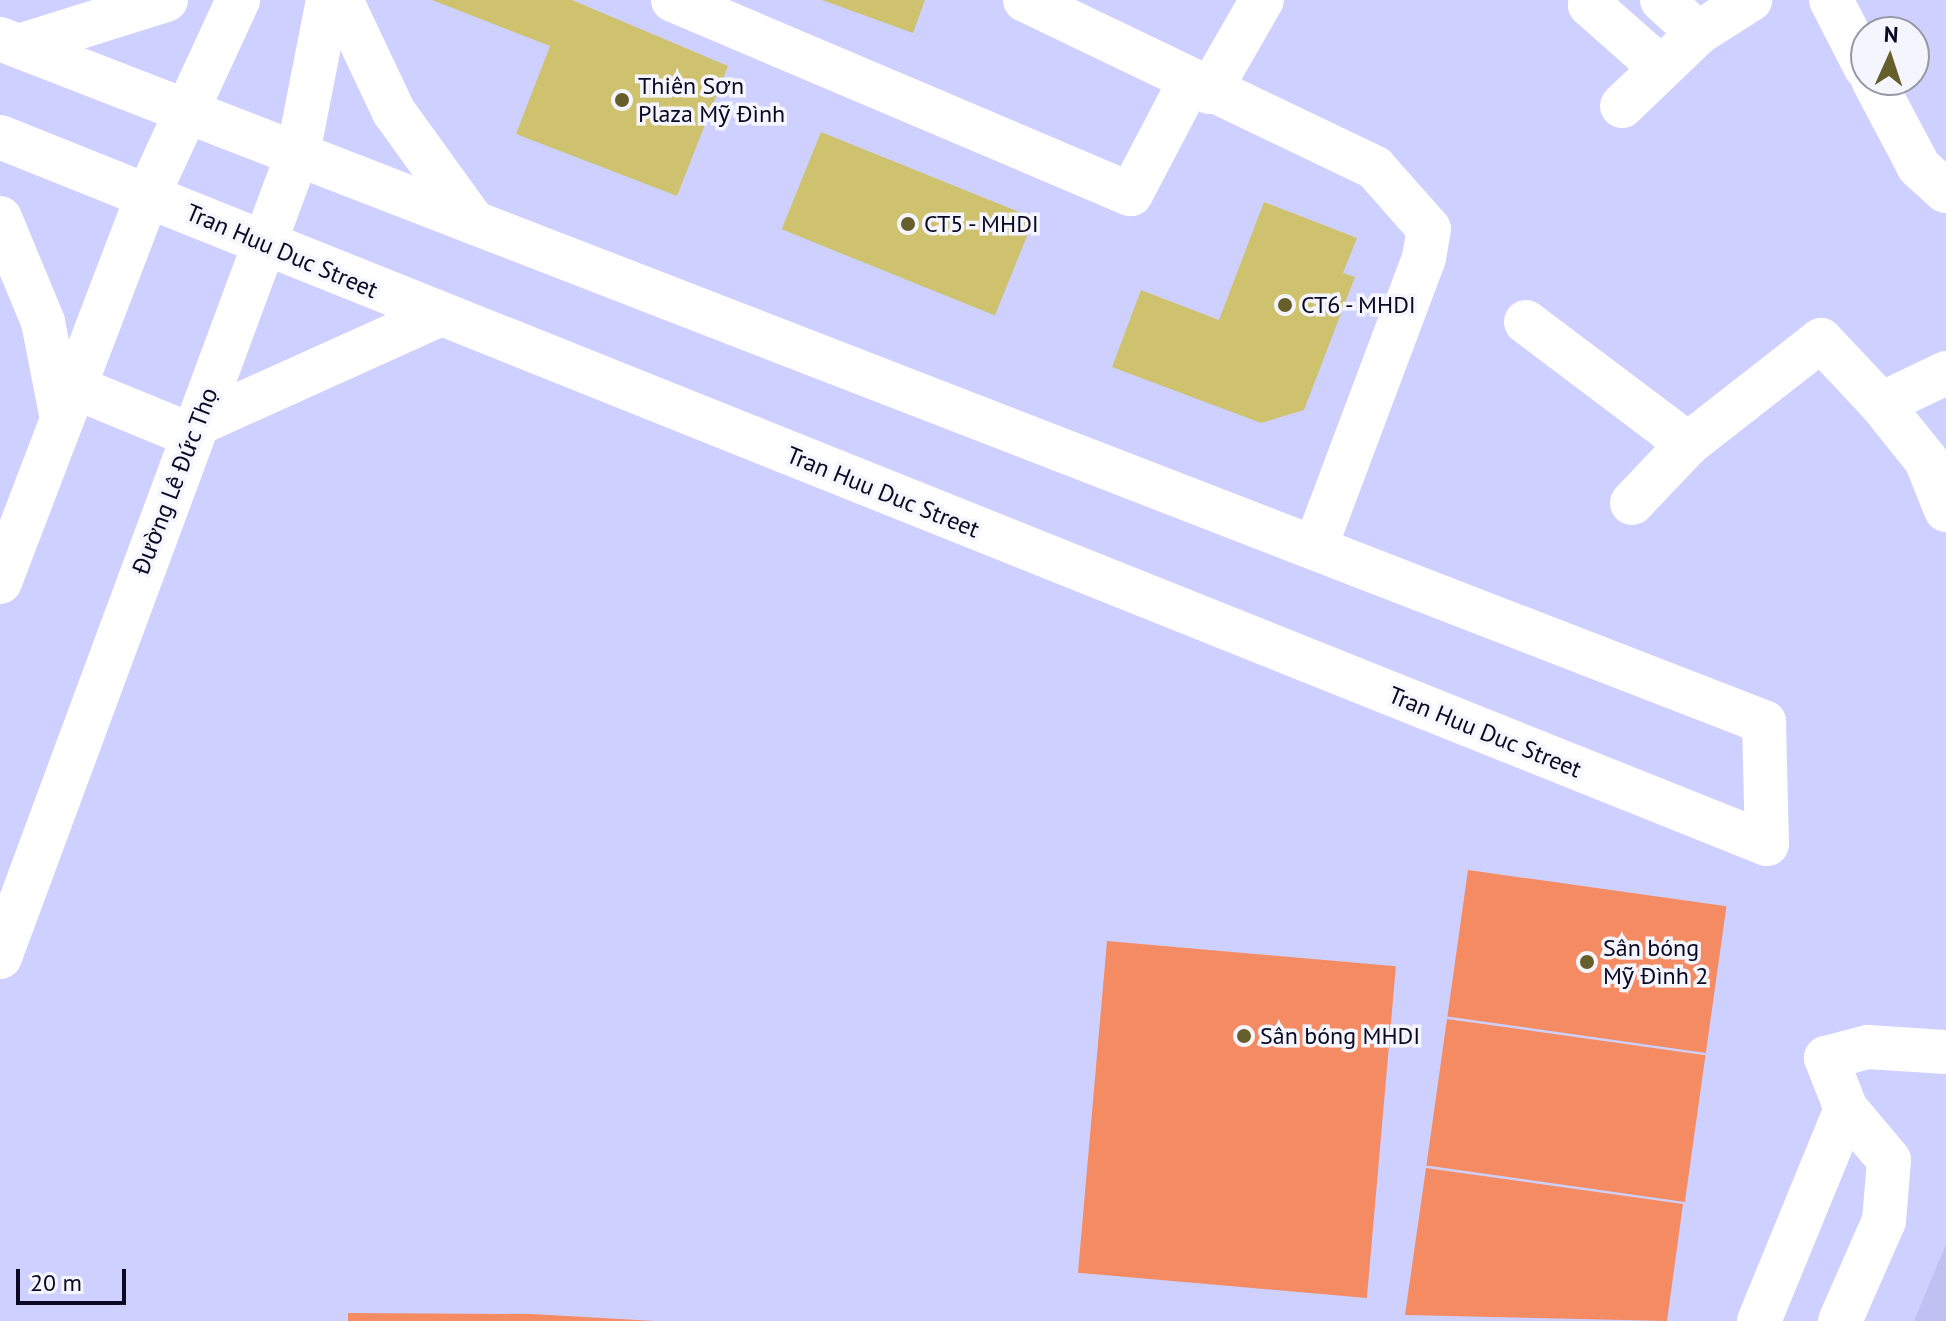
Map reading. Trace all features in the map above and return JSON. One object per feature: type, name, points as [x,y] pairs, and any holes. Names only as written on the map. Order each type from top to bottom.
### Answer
[{"type":"main road","points":[[10,42],[166,0]]},
{"type":"main road","points":[[0,582],[148,195],[238,0]]},
{"type":"main road","name":"Đường Lê Đức Thọ","points":[[0,957],[298,153],[328,0]]},
{"type":"main road","points":[[341,0],[394,112],[472,220]]},
{"type":"main road","points":[[673,0],[1131,194],[1199,88],[1262,0]]},
{"type":"main road","points":[[10,42],[1316,545],[1429,229],[1375,168],[1199,88],[1025,0]]},
{"type":"main road","points":[[1595,0],[1590,5],[1660,67]]},
{"type":"main road","points":[[1662,0],[1698,33]]},
{"type":"main road","points":[[1622,106],[1698,33],[1750,0]]},
{"type":"main road","points":[[1831,0],[1850,37]]},
{"type":"main road","points":[[1881,96],[1919,167],[1946,191]]},
{"type":"main road","name":"Tran Huu Duc Street","points":[[0,137],[264,242],[436,316],[1767,844],[1764,722],[1316,545]]},
{"type":"main road","points":[[0,218],[43,322],[68,403]]},
{"type":"main road","points":[[68,403],[193,430],[436,316]]},
{"type":"main road","points":[[1526,322],[1688,444]]},
{"type":"main road","points":[[1632,503],[1688,444],[1821,340],[1881,404],[1926,460],[1946,510]]},
{"type":"main road","points":[[1881,404],[1946,373]]},
{"type":"main road","points":[[1840,1321],[1884,1221],[1889,1160],[1846,1109],[1826,1058],[1868,1047],[1946,1052]]},
{"type":"main road","points":[[1759,1321],[1846,1109]]},
{"type":"shaded area","name":"Sân bóng Mỹ Đình 2","points":[[1468,870],[1726,906],[1706,1053],[1447,1017]]},
{"type":"shaded area","points":[[1107,941],[1396,966],[1367,1298],[1078,1273]]},
{"type":"shaded area","name":"Sân bóng Mỹ Đình 2","points":[[1447,1019],[1705,1055],[1685,1202],[1426,1166]]},
{"type":"shaded area","points":[[1426,1168],[1683,1204],[1667,1321],[1405,1315]]},
{"type":"shaded area","points":[[1946,1244],[1946,1321],[1914,1321]]},
{"type":"shaded area","points":[[348,1313],[531,1314],[655,1321],[348,1321]]},
{"type":"building","name":"Thiên Sơn Plaza Mỹ Đình","points":[[432,0],[572,0],[728,66],[677,196],[516,134],[550,46]]},
{"type":"building","points":[[822,0],[925,0],[913,33]]},
{"type":"building","name":"CT5 - MHDI","points":[[821,132],[1034,218],[995,316],[782,229]]},
{"type":"building","name":"CT6 - MHDI","points":[[1264,202],[1357,238],[1343,273],[1355,277],[1304,410],[1261,423],[1112,367],[1141,290],[1219,320]]},
{"type":"place","name":"Thiên Sơn Plaza Mỹ Đình","points":[[622,100]]},
{"type":"place","name":"CT5 - MHDI","points":[[908,224]]},
{"type":"place","name":"CT6 - MHDI","points":[[1285,305]]},
{"type":"place","name":"Sân bóng Mỹ Đình 2","points":[[1587,962]]},
{"type":"place","name":"Sân bóng MHDI","points":[[1244,1036]]}]
